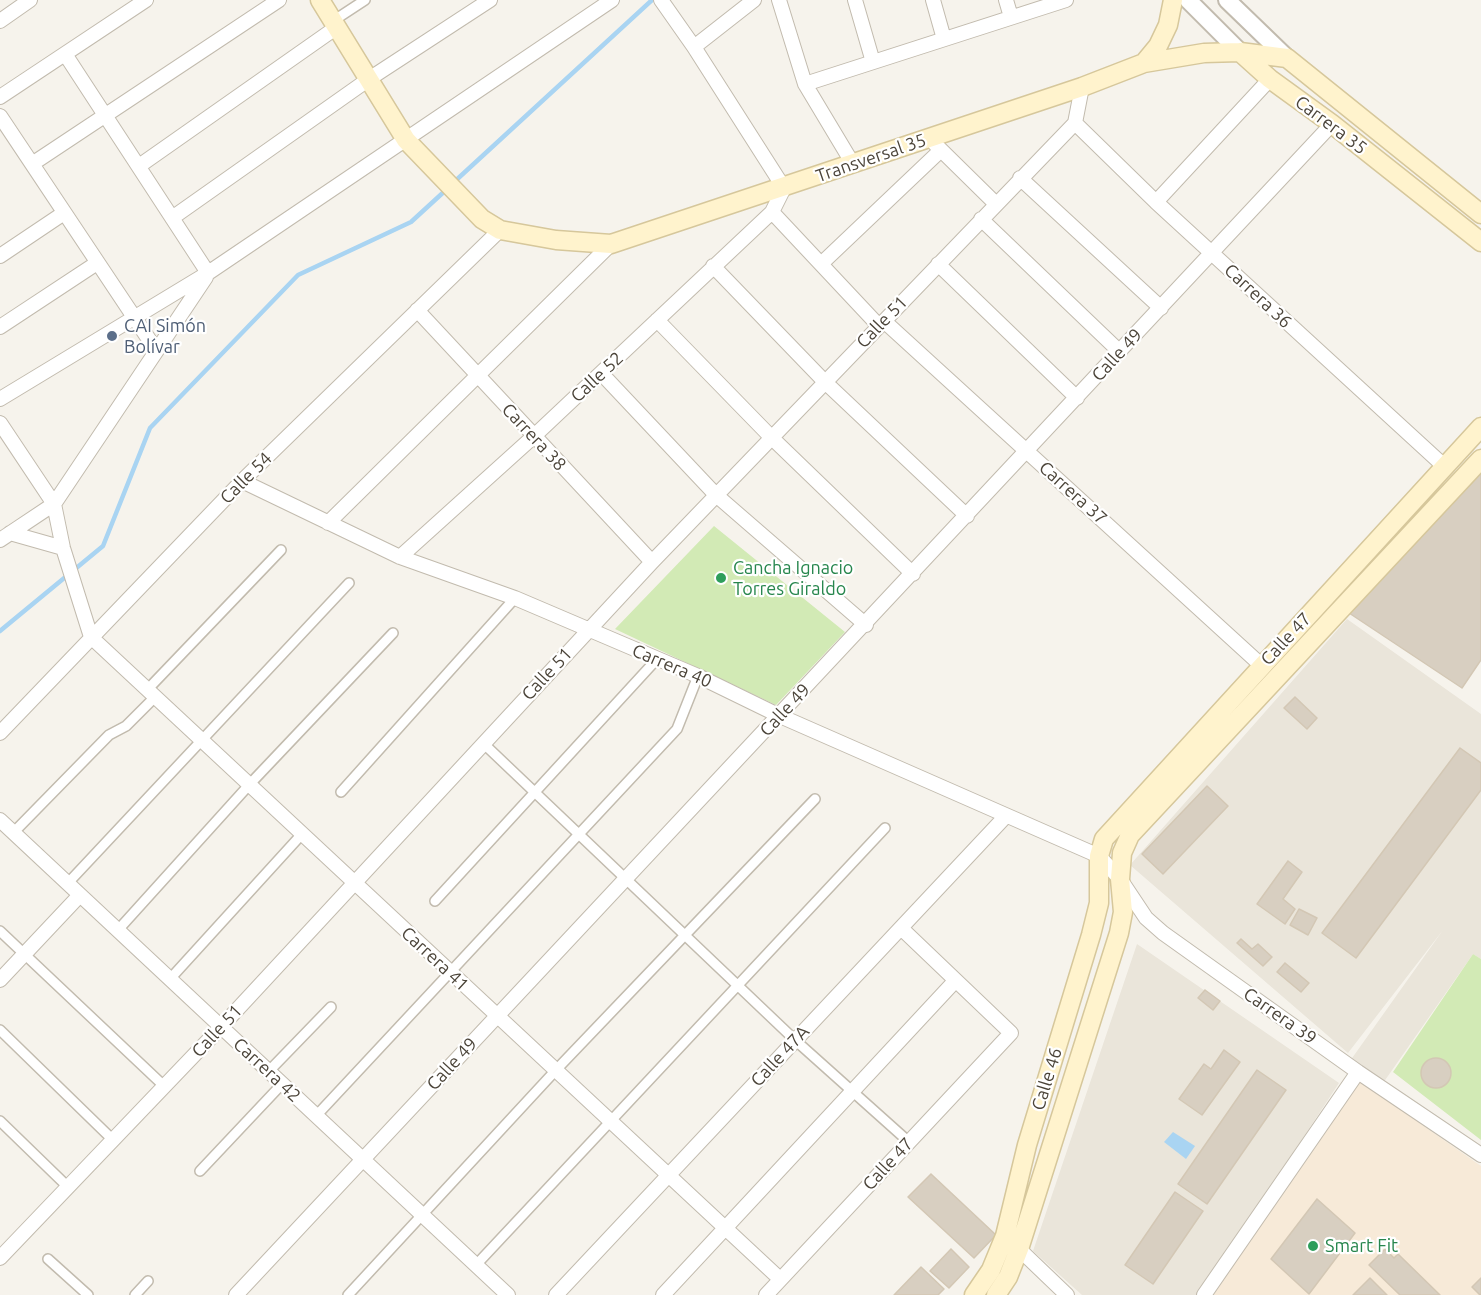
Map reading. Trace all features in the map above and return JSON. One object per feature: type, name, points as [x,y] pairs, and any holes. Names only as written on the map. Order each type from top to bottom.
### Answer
[{"type":"main road","points":[[320,0],[406,140],[482,219],[500,230]]},
{"type":"main road","points":[[1144,63],[1158,46],[1168,25],[1173,0]]},
{"type":"main road","name":"Transversal 35","points":[[500,230],[556,240],[611,244],[853,164],[935,144],[1144,63],[1204,53],[1240,52],[1287,58]]},
{"type":"main road","name":"Carrera 35","points":[[1240,52],[1270,79],[1332,124],[1481,242]]},
{"type":"main road","name":"Carrera 35","points":[[1287,58],[1481,214]]},
{"type":"main road","name":"Calle 47","points":[[1099,856],[1110,829],[1481,427]]},
{"type":"main road","name":"Calle 47","points":[[1120,879],[1122,853],[1135,828],[1481,459]]},
{"type":"main road","name":"Calle 46","points":[[974,1295],[991,1270],[1005,1236],[1027,1145],[1096,920],[1099,903],[1099,856]]},
{"type":"main road","name":"Calle 46","points":[[996,1295],[1008,1277],[1019,1249],[1119,933],[1123,912],[1120,879]]},
{"type":"street","points":[[0,21],[30,0]]},
{"type":"street","points":[[0,97],[146,0]]},
{"type":"street","points":[[32,164],[279,0]]},
{"type":"street","points":[[139,166],[365,0]]},
{"type":"street","points":[[172,218],[369,79],[490,0]]},
{"type":"street","points":[[0,399],[208,273],[612,0]]},
{"type":"street","points":[[661,0],[694,47],[784,188]]},
{"type":"street","points":[[694,47],[754,0]]},
{"type":"street","points":[[779,0],[805,84],[853,164]]},
{"type":"street","points":[[855,0],[873,62]]},
{"type":"street","points":[[933,0],[944,39]]},
{"type":"street","points":[[1006,0],[1011,17]]},
{"type":"street","points":[[805,84],[1066,0]]},
{"type":"street","name":"Carrera 35","points":[[1188,0],[1240,52]]},
{"type":"street","name":"Carrera 35","points":[[1227,0],[1287,58]]},
{"type":"street","points":[[65,54],[208,273]]},
{"type":"street","points":[[1156,202],[1270,79]]},
{"type":"street","points":[[1075,123],[1082,87]]},
{"type":"street","points":[[0,116],[156,350]]},
{"type":"street","name":"Carrera 36","points":[[1075,123],[1156,202],[1444,466]]},
{"type":"street","name":"Calle 51","points":[[0,1258],[221,1027],[652,562],[1075,123]]},
{"type":"street","name":"Calle 49","points":[[236,1295],[914,574],[1332,124]]},
{"type":"street","points":[[821,264],[935,144],[996,204]]},
{"type":"street","points":[[1020,178],[1161,308]]},
{"type":"street","name":"Calle 52","points":[[399,557],[534,437],[772,212],[784,188]]},
{"type":"street","name":"Carrera 37","points":[[772,212],[882,323],[1261,665]]},
{"type":"street","points":[[0,256],[64,213]]},
{"type":"street","points":[[981,219],[1120,352]]},
{"type":"street","name":"Calle 54","points":[[0,733],[242,481],[500,230]]},
{"type":"street","points":[[328,523],[478,378],[611,244]]},
{"type":"street","points":[[0,327],[97,263]]},
{"type":"street","points":[[938,264],[1077,398]]},
{"type":"street","points":[[713,266],[825,382],[967,516]]},
{"type":"street","points":[[5,536],[54,504],[208,273]]},
{"type":"street","name":"Carrera 38","points":[[417,310],[652,562]]},
{"type":"street","points":[[657,320],[772,438],[914,574]]},
{"type":"street","points":[[601,373],[716,495],[866,625]]},
{"type":"street","points":[[0,423],[54,504],[63,548],[91,637]]},
{"type":"street","name":"Carrera 40","points":[[242,481],[399,557],[515,598],[698,676],[780,716],[1005,817],[1099,856]]},
{"type":"street","points":[[5,536],[63,548]]},
{"type":"street","points":[[14,832],[109,735],[126,726],[151,694],[280,550]]},
{"type":"street","points":[[68,883],[349,582]]},
{"type":"street","points":[[341,792],[515,598]]},
{"type":"street","points":[[118,930],[249,785],[393,633]]},
{"type":"street","name":"Carrera 41","points":[[91,637],[780,1280]]},
{"type":"street","points":[[435,901],[657,659]]},
{"type":"street","points":[[316,1116],[677,729],[698,676]]},
{"type":"street","points":[[483,743],[795,1040],[909,1142]]},
{"type":"street","points":[[348,1295],[556,1070],[815,799]]},
{"type":"street","name":"Calle 47A","points":[[556,1295],[1005,817]]},
{"type":"street","name":"Carrera 42","points":[[0,820],[508,1295]]},
{"type":"street","points":[[476,1265],[885,828]]},
{"type":"street","points":[[170,979],[302,834]]},
{"type":"street","name":"Carrera 39","points":[[1099,856],[1120,879],[1146,918],[1163,933],[1358,1072],[1481,1155]]},
{"type":"street","points":[[0,980],[80,895]]},
{"type":"street","points":[[663,1295],[955,981],[901,928]]},
{"type":"street","points":[[0,931],[164,1086]]},
{"type":"street","name":"Calle 47","points":[[766,1295],[1011,1033],[955,981]]},
{"type":"street","points":[[269,1071],[331,1007]]},
{"type":"street","points":[[0,1030],[113,1140]]},
{"type":"street","points":[[1204,1295],[1358,1072]]},
{"type":"street","points":[[200,1172],[282,1084]]},
{"type":"street","points":[[0,1121],[68,1186]]},
{"type":"street","points":[[1019,1249],[1066,1295]]},
{"type":"street","points":[[48,1259],[88,1295]]},
{"type":"street","points":[[135,1295],[148,1281]]},
{"type":"shaded area","points":[[1347,619],[1481,714],[1481,959],[1473,954],[1381,1086],[1350,1061],[1443,930],[1348,1053],[1130,865]]},
{"type":"shaded area","points":[[1137,944],[1339,1083],[1200,1295],[1082,1295],[1033,1251]]},
{"type":"shaded area","points":[[1355,1078],[1481,1166],[1481,1295],[1203,1295]]},
{"type":"green space","name":"Cancha Ignacio Torres Giraldo","points":[[714,526],[845,632],[776,705],[615,629]]},
{"type":"green space","points":[[1473,954],[1481,959],[1481,1140],[1393,1072]]},
{"type":"water","points":[[1173,1132],[1195,1146],[1186,1159],[1164,1142]]},
{"type":"building","points":[[1481,469],[1481,660],[1462,688],[1346,611]]},
{"type":"building","points":[[1295,697],[1317,718],[1307,729],[1284,708]]},
{"type":"building","points":[[1460,748],[1481,763],[1481,790],[1356,958],[1322,933]]},
{"type":"building","points":[[1207,786],[1228,806],[1163,874],[1142,854]]},
{"type":"building","points":[[1288,861],[1302,872],[1283,899],[1295,909],[1285,924],[1257,904]]},
{"type":"building","points":[[1299,909],[1317,918],[1308,935],[1290,925]]},
{"type":"building","points":[[1241,939],[1252,949],[1258,944],[1272,957],[1263,966],[1237,943]]},
{"type":"building","points":[[1285,963],[1309,983],[1301,992],[1277,972]]},
{"type":"building","points":[[1205,990],[1220,1001],[1213,1010],[1198,998]]},
{"type":"building","points":[[1224,1050],[1240,1062],[1202,1115],[1179,1099],[1204,1064],[1211,1069]]},
{"type":"building","points":[[1436,1058],[1442,1059],[1450,1067],[1450,1079],[1442,1087],[1436,1088],[1430,1087],[1422,1079],[1421,1073],[1422,1067],[1430,1059]]},
{"type":"building","points":[[1257,1070],[1286,1090],[1207,1204],[1178,1184]]},
{"type":"building","points":[[931,1174],[996,1235],[974,1258],[908,1197]]},
{"type":"building","points":[[1175,1192],[1203,1211],[1153,1284],[1125,1265]]},
{"type":"building","name":"Smart Fit","points":[[1317,1199],[1355,1233],[1309,1294],[1271,1259]]},
{"type":"building","points":[[951,1249],[969,1267],[949,1288],[930,1271]]},
{"type":"building","points":[[1385,1249],[1394,1258],[1398,1254],[1440,1295],[1400,1295],[1369,1265]]},
{"type":"building","points":[[921,1267],[944,1289],[938,1295],[894,1295]]},
{"type":"building","points":[[1370,1278],[1387,1295],[1353,1295]]},
{"type":"building","points":[[1481,1278],[1481,1295],[1480,1295],[1472,1287]]},
{"type":"waterway","points":[[453,183],[652,0]]},
{"type":"waterway","points":[[0,631],[103,546],[150,428],[298,275],[411,222],[447,189]]},
{"type":"place","name":"CAI Simón Bolívar","points":[[112,336]]},
{"type":"place","name":"Cancha Ignacio Torres Giraldo","points":[[721,578]]},
{"type":"place","name":"Smart Fit","points":[[1313,1246]]}]
